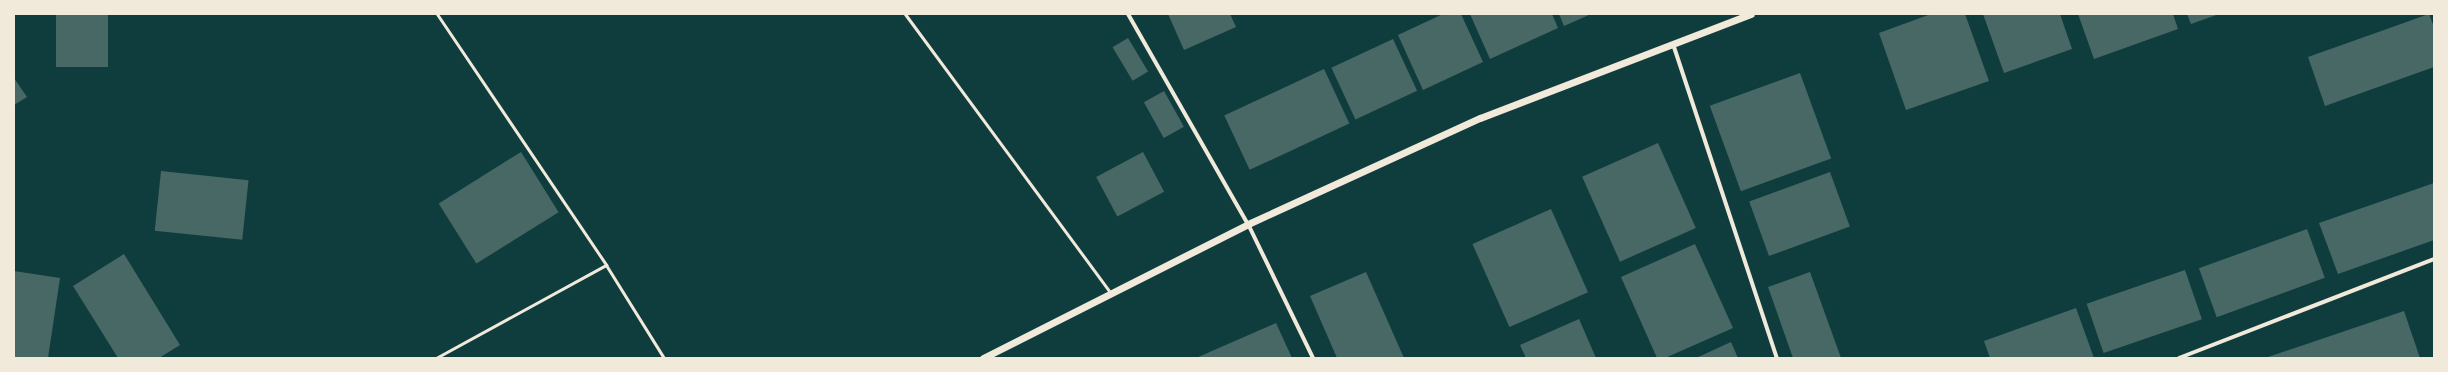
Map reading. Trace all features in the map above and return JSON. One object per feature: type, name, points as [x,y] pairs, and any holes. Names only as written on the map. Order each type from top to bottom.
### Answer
[{"type":"street","points":[[1128,14],[1248,224],[1313,358]]},
{"type":"street","points":[[983,358],[1248,224],[1480,118],[1751,14]]},
{"type":"street","points":[[1673,44],[1777,358]]},
{"type":"street","points":[[2179,358],[2434,259]]},
{"type":"lane","points":[[436,14],[606,265],[664,358]]},
{"type":"lane","points":[[905,14],[1112,293]]},
{"type":"lane","points":[[436,358],[606,265]]},
{"type":"building","points":[[56,14],[108,14],[108,67],[56,67]]},
{"type":"building","points":[[1168,14],[1230,14],[1236,27],[1184,50]]},
{"type":"building","points":[[1443,14],[1461,14],[1483,62],[1423,90],[1398,35]]},
{"type":"building","points":[[1470,14],[1552,14],[1558,28],[1490,59]]},
{"type":"building","points":[[1559,14],[1591,14],[1564,26]]},
{"type":"building","points":[[1931,14],[1965,14],[1989,81],[1906,110],[1879,33]]},
{"type":"building","points":[[1983,14],[2060,14],[2072,49],[2004,73]]},
{"type":"building","points":[[2078,14],[2173,14],[2178,29],[2094,59]]},
{"type":"building","points":[[2187,14],[2219,14],[2191,24]]},
{"type":"building","points":[[2429,14],[2434,27],[2434,67],[2325,106],[2308,57]]},
{"type":"building","points":[[1128,38],[1148,71],[1133,81],[1113,47]]},
{"type":"building","points":[[1393,39],[1417,91],[1355,119],[1331,68]]},
{"type":"building","points":[[1324,69],[1349,123],[1250,170],[1224,115]]},
{"type":"building","points":[[1800,73],[1831,159],[1741,191],[1710,106]]},
{"type":"building","points":[[14,78],[27,97],[14,105]]},
{"type":"building","points":[[1164,91],[1184,127],[1164,138],[1144,102]]},
{"type":"building","points":[[1658,143],[1696,228],[1620,262],[1582,177]]},
{"type":"building","points":[[521,152],[559,212],[476,264],[439,203]]},
{"type":"building","points":[[1143,152],[1164,192],[1117,217],[1096,177]]},
{"type":"building","points":[[161,171],[249,180],[242,240],[155,231]]},
{"type":"building","points":[[1830,172],[1850,227],[1769,256],[1749,201]]},
{"type":"building","points":[[2434,183],[2434,240],[2338,274],[2319,223]]},
{"type":"building","points":[[1551,209],[1588,292],[1509,327],[1472,244]]},
{"type":"building","points":[[2307,229],[2325,278],[2217,317],[2199,268]]},
{"type":"building","points":[[1695,244],[1733,328],[1665,358],[1657,358],[1621,277]]},
{"type":"building","points":[[124,254],[180,345],[159,358],[118,358],[73,286]]},
{"type":"building","points":[[2185,270],[2202,319],[2104,353],[2087,304]]},
{"type":"building","points":[[14,271],[60,278],[48,358],[14,358]]},
{"type":"building","points":[[1366,272],[1404,358],[1337,358],[1310,296]]},
{"type":"building","points":[[1810,272],[1841,358],[1793,358],[1768,287]]},
{"type":"building","points":[[2076,308],[2094,358],[1990,358],[1984,341]]},
{"type":"building","points":[[2404,311],[2420,358],[2265,358]]},
{"type":"building","points":[[1579,319],[1596,358],[1526,358],[1520,345]]},
{"type":"building","points":[[1276,323],[1292,358],[1196,358]]},
{"type":"building","points":[[1731,342],[1738,358],[1696,358]]}]
